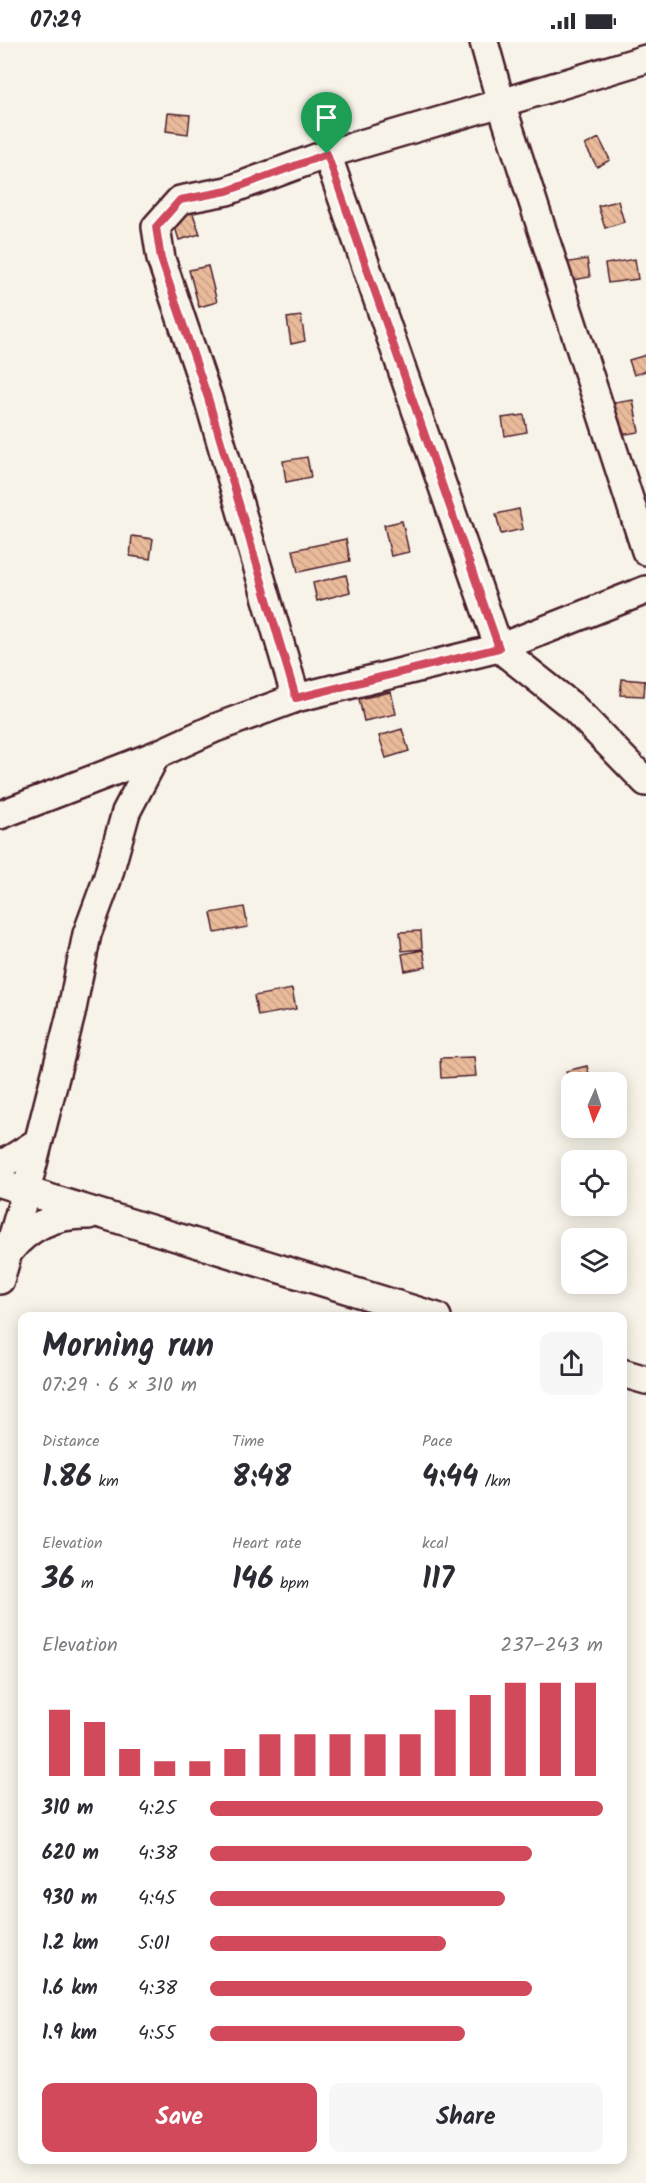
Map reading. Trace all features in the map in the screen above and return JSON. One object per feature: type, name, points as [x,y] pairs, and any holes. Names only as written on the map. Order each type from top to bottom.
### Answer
[{"type":"street","points":[[484,42],[501,104],[646,551]]},
{"type":"street","points":[[296,698],[208,398],[161,259],[156,227],[180,200],[227,191],[327,154],[501,104],[646,58]]},
{"type":"street","points":[[327,154],[499,648],[572,706],[646,782]]},
{"type":"street","points":[[0,815],[156,755],[215,728],[296,698],[499,648],[646,590]]},
{"type":"street","points":[[0,1280],[26,1191],[71,1014],[87,934],[108,880],[126,812],[156,755]]},
{"type":"street","points":[[0,1163],[8,1161],[38,1142]]},
{"type":"street","points":[[0,1183],[421,1312]]},
{"type":"street","points":[[8,1254],[20,1238],[36,1226],[57,1218],[106,1215]]},
{"type":"street","points":[[627,1374],[646,1380]]},
{"type":"building","points":[[168,113],[190,115],[188,134],[166,131]]},
{"type":"building","points":[[599,138],[610,160],[597,167],[585,145]]},
{"type":"building","points":[[618,201],[624,222],[605,228],[598,206]]},
{"type":"building","points":[[192,211],[200,234],[179,240],[172,217]]},
{"type":"building","points":[[587,259],[590,277],[568,281],[564,263]]},
{"type":"building","points":[[635,259],[638,279],[608,283],[605,264]]},
{"type":"building","points":[[208,266],[217,302],[199,307],[189,270]]},
{"type":"building","points":[[301,316],[305,341],[291,344],[287,318]]},
{"type":"building","points":[[646,355],[646,371],[634,375],[629,360]]},
{"type":"building","points":[[633,400],[639,432],[620,435],[614,403]]},
{"type":"building","points":[[524,415],[527,432],[505,436],[502,418]]},
{"type":"building","points":[[307,457],[311,477],[286,482],[283,461]]},
{"type":"building","points":[[519,509],[523,529],[501,534],[496,514]]},
{"type":"building","points":[[402,521],[409,552],[391,556],[384,525]]},
{"type":"building","points":[[132,536],[153,539],[150,559],[130,556]]},
{"type":"building","points":[[346,539],[350,561],[298,572],[293,550]]},
{"type":"building","points":[[346,575],[350,592],[317,601],[313,583]]},
{"type":"building","points":[[622,679],[645,681],[644,696],[620,695]]},
{"type":"building","points":[[391,692],[396,714],[364,721],[359,699]]},
{"type":"building","points":[[402,729],[409,751],[386,758],[379,736]]},
{"type":"building","points":[[244,907],[248,927],[215,933],[211,913]]},
{"type":"building","points":[[421,931],[422,949],[402,951],[400,932]]},
{"type":"building","points":[[423,950],[426,967],[405,971],[402,954]]},
{"type":"building","points":[[292,989],[296,1009],[258,1016],[254,996]]},
{"type":"building","points":[[474,1057],[476,1076],[441,1078],[440,1058]]},
{"type":"building","points":[[587,1066],[588,1072],[566,1072]]},
{"type":"route","points":[[327,154],[499,648],[296,698],[208,398],[161,259],[156,227],[180,200],[227,191],[327,154]]}]
